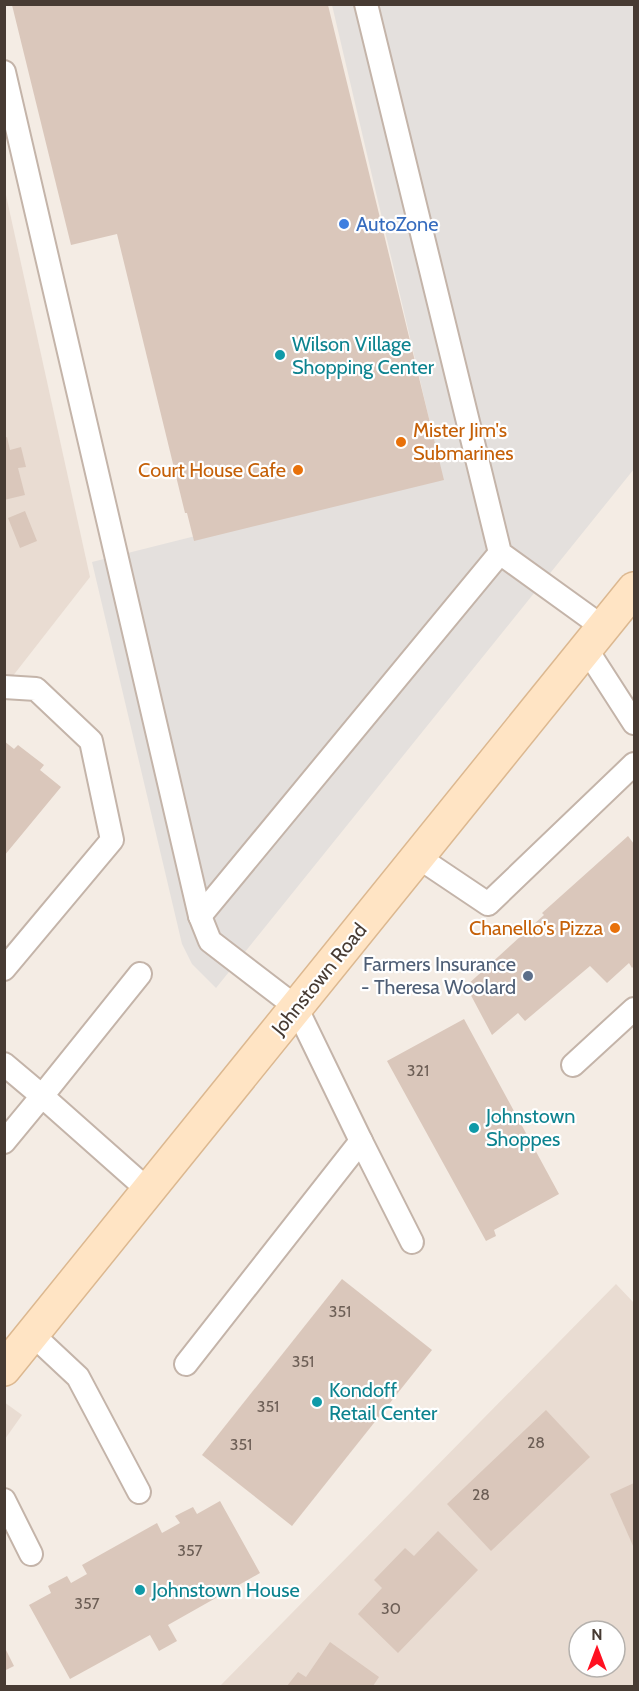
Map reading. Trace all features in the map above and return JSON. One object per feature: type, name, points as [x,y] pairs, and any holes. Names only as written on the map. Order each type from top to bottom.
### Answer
[{"type":"main road","name":"Johnstown Road","points":[[4,1369],[634,589]]},
{"type":"lane","points":[[366,4],[500,553],[595,639],[634,723]]},
{"type":"lane","points":[[4,72],[200,916],[210,941],[296,1007],[412,1242]]},
{"type":"lane","points":[[200,916],[500,553]]},
{"type":"lane","points":[[4,687],[36,690],[91,741],[112,840],[4,969]]},
{"type":"lane","points":[[418,857],[488,904],[634,764]]},
{"type":"lane","points":[[4,1142],[140,974]]},
{"type":"lane","points":[[573,1065],[634,1010]]},
{"type":"lane","points":[[4,1064],[148,1190]]},
{"type":"lane","points":[[186,1364],[361,1141]]},
{"type":"lane","points":[[32,1334],[78,1377],[139,1492]]},
{"type":"lane","points":[[4,1500],[31,1554]]},
{"type":"shaded area","points":[[332,5],[634,5],[634,469],[216,988],[192,964],[182,944],[92,562],[442,474]]},
{"type":"shaded area","points":[[4,186],[90,577],[5,686],[4,686]]},
{"type":"shaded area","points":[[616,1284],[634,1303],[634,1686],[220,1686]]},
{"type":"shaded area","points":[[4,1402],[22,1415],[5,1439],[4,1439]]},
{"type":"building","name":"Wilson Village Shopping Center","points":[[12,5],[328,5],[444,480],[194,541],[187,513],[185,513],[117,234],[71,245]]},
{"type":"building","points":[[7,437],[10,450],[21,447],[26,467],[18,468],[25,495],[4,500],[4,438]]},
{"type":"building","points":[[25,511],[37,541],[20,548],[8,518]]},
{"type":"building","points":[[4,741],[14,749],[18,745],[44,765],[40,770],[61,787],[4,856]]},
{"type":"building","points":[[628,836],[634,844],[634,966],[632,968],[629,963],[607,983],[590,966],[525,1021],[518,1013],[492,1035],[466,986],[544,915],[542,913]]},
{"type":"building","name":"Johnstown Shoppes","points":[[464,1019],[559,1194],[494,1230],[496,1236],[486,1241],[387,1061]]},
{"type":"building","name":"Kondoff Retail Center","points":[[342,1279],[432,1350],[292,1526],[202,1455]]},
{"type":"building","points":[[546,1410],[590,1457],[491,1551],[447,1504]]},
{"type":"building","points":[[634,1483],[634,1548],[610,1494]]},
{"type":"building","name":"Johnstown House","points":[[220,1501],[260,1573],[168,1625],[177,1641],[159,1651],[150,1635],[70,1679],[29,1605],[51,1593],[48,1586],[67,1576],[71,1583],[87,1574],[82,1565],[157,1523],[162,1533],[180,1523],[175,1516],[193,1507],[197,1514]]},
{"type":"building","points":[[438,1531],[478,1570],[398,1653],[358,1614],[382,1588],[374,1580],[405,1548],[414,1556]]},
{"type":"building","points":[[330,1642],[379,1677],[373,1686],[287,1686],[298,1672],[306,1677]]},
{"type":"building","points":[[4,1646],[14,1666],[4,1671]]},
{"type":"place","name":"AutoZone","points":[[344,224]]},
{"type":"place","name":"Wilson Village Shopping Center","points":[[280,355]]},
{"type":"place","name":"Mister Jim's Submarines","points":[[401,442]]},
{"type":"place","name":"Court House Cafe","points":[[298,470]]},
{"type":"place","name":"Chanello's Pizza","points":[[615,928]]},
{"type":"place","name":"Farmers Insurance - Theresa Woolard","points":[[528,976]]},
{"type":"place","name":"Johnstown Shoppes","points":[[474,1128]]},
{"type":"place","name":"Kondoff Retail Center","points":[[317,1402]]},
{"type":"place","name":"Johnstown House","points":[[140,1590]]}]
